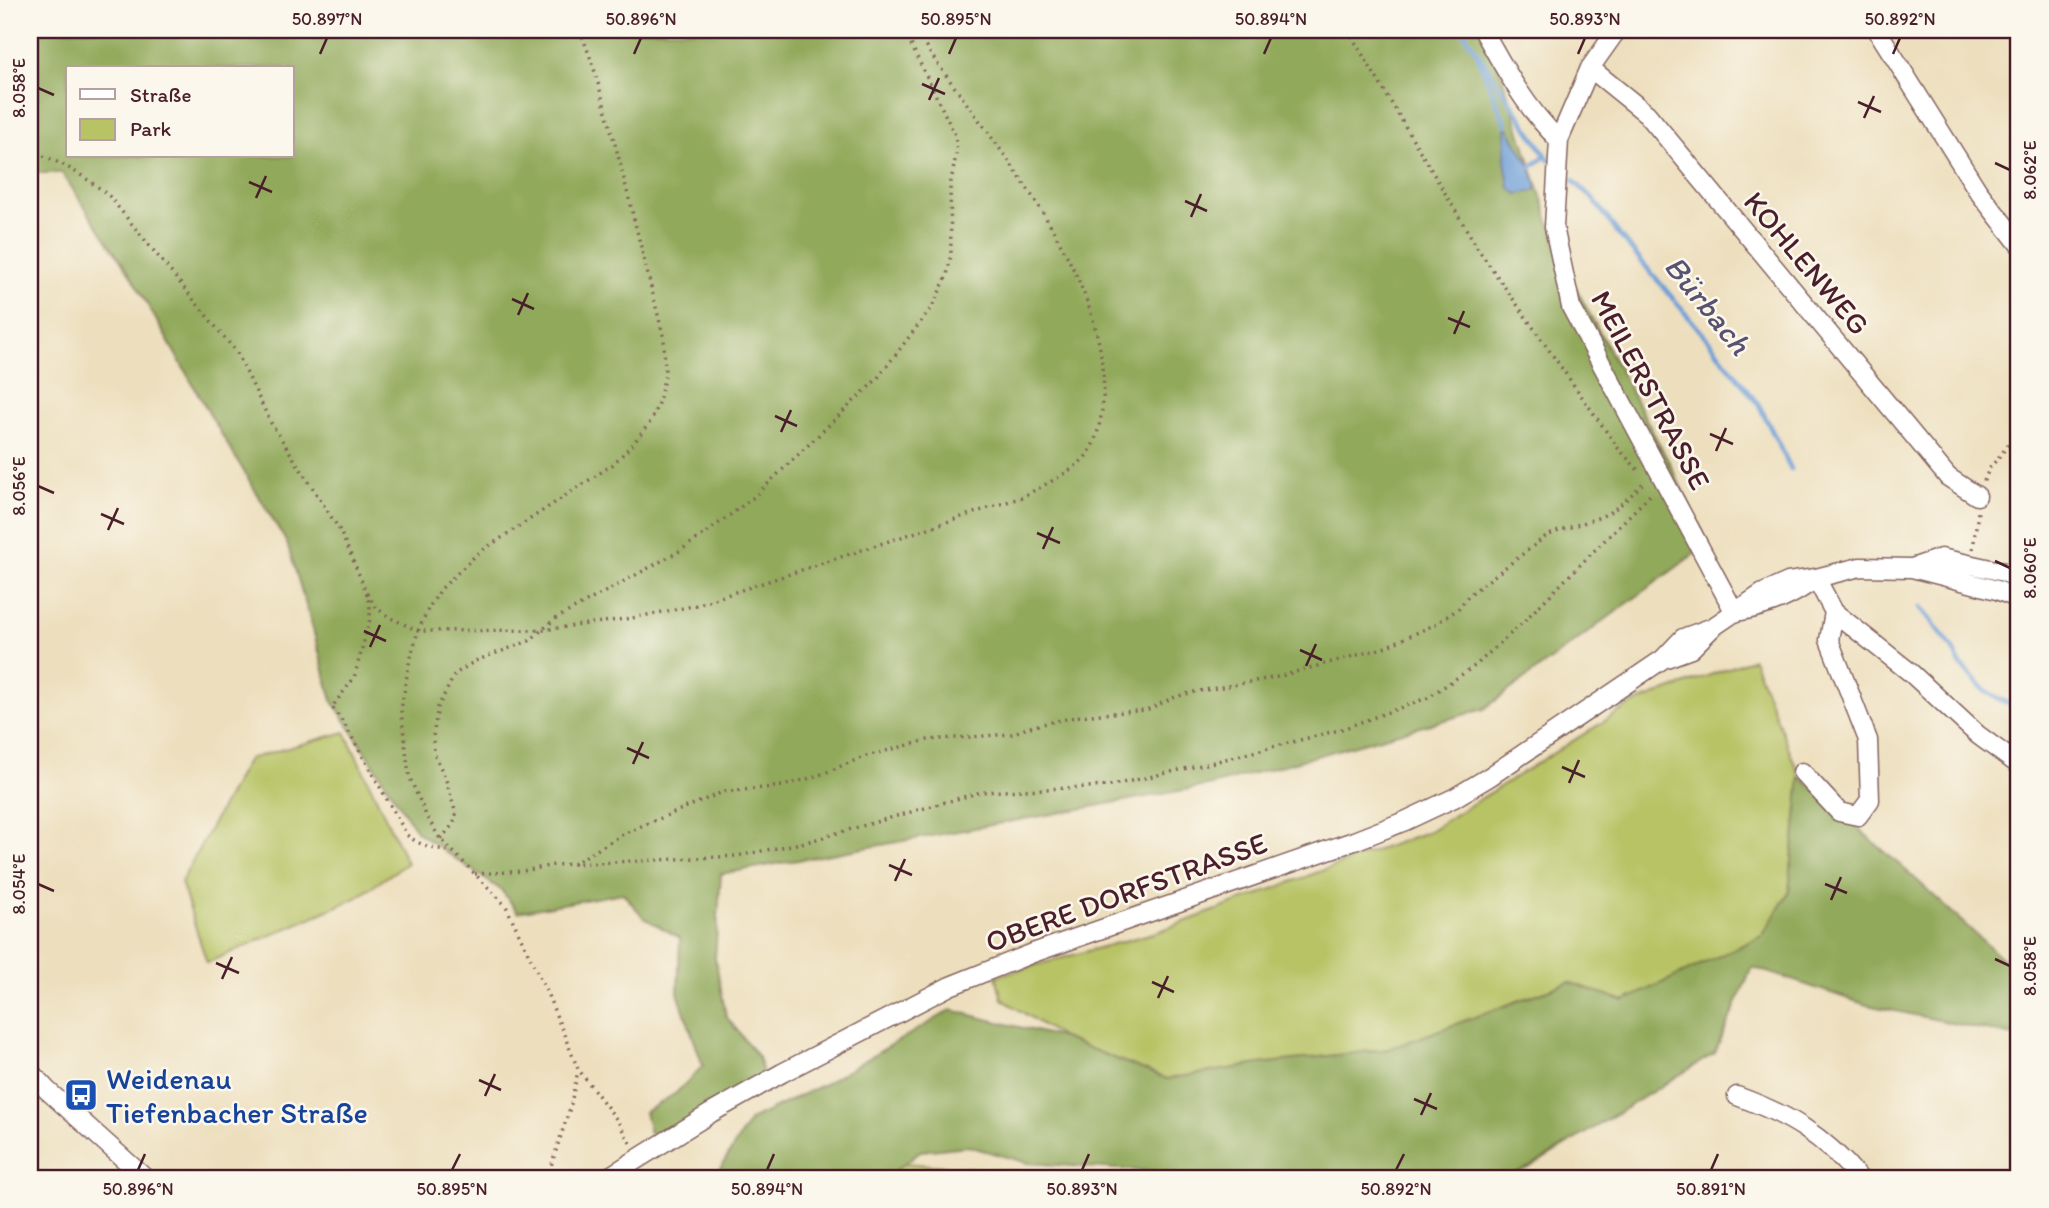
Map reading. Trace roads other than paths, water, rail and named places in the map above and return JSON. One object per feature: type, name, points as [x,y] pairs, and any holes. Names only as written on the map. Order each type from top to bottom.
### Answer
[{"type":"street","points":[[1483,30],[1542,124],[1559,140]]},
{"type":"street","name":"MEILERSTRASSE","points":[[1617,30],[1590,68],[1559,140],[1554,228],[1571,307],[1657,479],[1735,613]]},
{"type":"street","points":[[1877,30],[1978,191],[2019,244]]},
{"type":"street","name":"KOHLENWEG","points":[[1590,68],[1647,114],[1948,477],[1978,504]]},
{"type":"street","name":"OBERE DORFSTRASSE","points":[[1912,568],[1941,558],[2004,572],[2019,579]]},
{"type":"street","name":"OBERE DORFSTRASSE","points":[[607,1178],[782,1073],[950,986],[1023,957],[1354,841],[1454,798],[1522,756],[1662,659],[1691,649],[1713,627],[1735,613],[1772,604],[1799,592],[1816,578],[1860,567],[1912,568],[1997,590],[2019,599]]},
{"type":"street","points":[[1816,578],[1834,612],[1911,673],[1978,735],[2019,765]]},
{"type":"street","points":[[1802,772],[1839,811],[1858,816],[1870,800],[1868,740],[1829,639],[1834,612]]},
{"type":"street","points":[[30,1072],[56,1099],[145,1178]]},
{"type":"street","points":[[1737,1096],[1808,1129],[1859,1178]]},
{"type":"water","points":[[1506,125],[1531,167],[1537,187],[1534,191],[1517,194],[1509,187],[1505,159]]},
{"type":"waterway","name":"Bürbach","points":[[1462,30],[1549,160]]},
{"type":"waterway","points":[[1478,57],[1506,125]]},
{"type":"waterway","points":[[1531,167],[1545,156]]},
{"type":"waterway","name":"Bürbach","points":[[1573,180],[1595,201],[1620,236],[1759,405],[1791,469]]},
{"type":"waterway","name":"Bürbach","points":[[1920,607],[1951,646],[1960,664],[1985,691],[2009,704],[2019,715]]},
{"type":"place","name":"Weidenau Tiefenbacher Straße","points":[[81,1095]]}]
